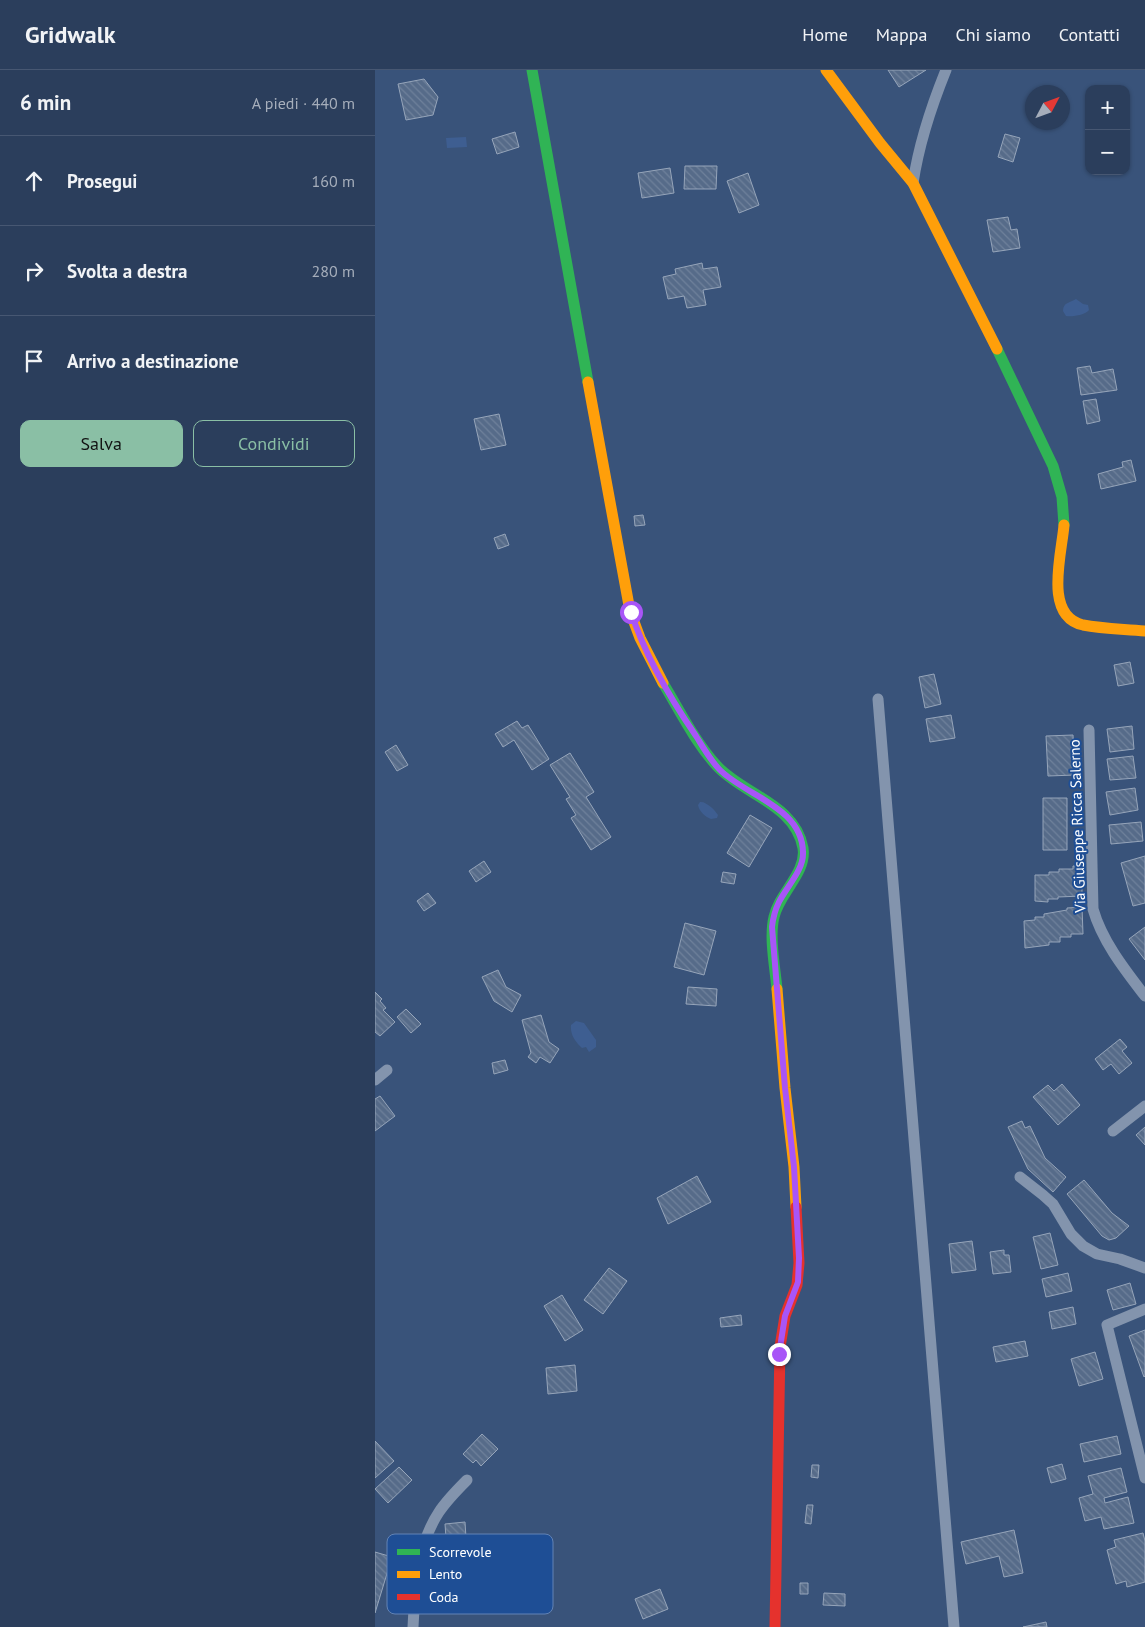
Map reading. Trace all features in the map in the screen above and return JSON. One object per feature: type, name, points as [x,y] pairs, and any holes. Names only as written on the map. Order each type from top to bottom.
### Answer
[{"type":"street","points":[[532,70],[627,597],[636,628],[653,667],[714,763],[735,782],[763,798],[783,813],[796,829],[803,847],[801,864],[778,904],[772,927],[785,1088],[794,1167],[799,1267],[797,1285],[785,1316],[780,1347],[775,1627]]},
{"type":"street","points":[[826,70],[880,143],[913,183],[973,299],[1055,473],[1063,508],[1063,537],[1057,585],[1059,601],[1063,611],[1073,622],[1082,625],[1145,632]]},
{"type":"street","points":[[913,183],[926,123],[946,70]]},
{"type":"street","points":[[878,699],[954,1627]]},
{"type":"street","name":"Via Giuseppe Ricca Salerno","points":[[1089,730],[1093,909],[1097,924],[1108,943],[1145,996]]},
{"type":"street","points":[[375,1080],[387,1070]]},
{"type":"street","points":[[1113,1131],[1145,1106]]},
{"type":"street","points":[[1020,1177],[1053,1204],[1071,1234],[1083,1246],[1097,1254],[1120,1259],[1145,1268]]},
{"type":"street","points":[[1145,1309],[1107,1325],[1142,1452],[1145,1478]]},
{"type":"street","points":[[429,1534],[439,1512],[467,1480]]},
{"type":"street","points":[[413,1627],[414,1614]]},
{"type":"water","points":[[466,137],[467,147],[447,148],[446,138]]},
{"type":"water","points":[[1076,299],[1088,305],[1089,310],[1079,315],[1066,316],[1063,311],[1064,306]]},
{"type":"water","points":[[700,802],[713,808],[718,815],[717,818],[711,819],[703,814],[698,805]]},
{"type":"water","points":[[576,1021],[584,1023],[596,1040],[596,1047],[589,1052],[586,1047],[582,1048],[579,1046],[572,1035],[571,1025]]},
{"type":"building","points":[[888,70],[926,70],[899,87]]},
{"type":"building","points":[[424,79],[438,97],[433,115],[406,120],[398,84]]},
{"type":"building","points":[[515,132],[519,147],[497,154],[492,139]]},
{"type":"building","points":[[1005,134],[1020,138],[1013,162],[998,157]]},
{"type":"building","points":[[685,166],[717,166],[716,189],[684,189]]},
{"type":"building","points":[[670,168],[674,193],[642,198],[638,173]]},
{"type":"building","points":[[748,173],[759,205],[739,213],[727,181]]},
{"type":"building","points":[[1008,217],[1011,230],[1017,229],[1020,248],[993,252],[987,220]]},
{"type":"building","points":[[702,263],[703,269],[717,267],[721,287],[703,290],[706,305],[687,308],[684,296],[668,299],[663,277],[676,274],[675,269]]},
{"type":"building","points":[[1090,366],[1092,373],[1113,369],[1117,390],[1081,395],[1077,368]]},
{"type":"building","points":[[1096,399],[1100,421],[1087,424],[1083,401]]},
{"type":"building","points":[[499,414],[506,445],[481,450],[474,419]]},
{"type":"building","points":[[1131,460],[1136,481],[1101,489],[1098,474],[1123,467],[1122,462]]},
{"type":"building","points":[[643,515],[645,525],[635,526],[634,516]]},
{"type":"building","points":[[505,534],[509,545],[498,549],[494,538]]},
{"type":"building","points":[[1130,662],[1134,683],[1118,686],[1114,665]]},
{"type":"building","points":[[934,674],[941,704],[925,708],[919,677]]},
{"type":"building","points":[[951,715],[955,738],[930,742],[926,719]]},
{"type":"building","points":[[517,721],[522,728],[528,725],[549,759],[532,770],[514,740],[503,747],[495,734]]},
{"type":"building","points":[[1132,726],[1134,749],[1110,752],[1107,729]]},
{"type":"building","points":[[1073,735],[1075,775],[1048,776],[1046,736]]},
{"type":"building","points":[[396,745],[408,765],[397,771],[385,752]]},
{"type":"building","points":[[570,753],[594,792],[586,797],[611,837],[591,850],[571,818],[576,815],[566,799],[570,797],[550,765]]},
{"type":"building","points":[[1133,756],[1136,778],[1110,780],[1107,759]]},
{"type":"building","points":[[1135,788],[1138,810],[1110,815],[1106,792]]},
{"type":"building","points":[[1043,798],[1067,798],[1067,850],[1043,850]]},
{"type":"building","points":[[750,815],[772,828],[749,867],[727,853]]},
{"type":"building","points":[[1141,822],[1143,841],[1111,844],[1109,825]]},
{"type":"building","points":[[1145,856],[1145,903],[1133,906],[1121,863]]},
{"type":"building","points":[[484,861],[491,872],[476,882],[469,871]]},
{"type":"building","points":[[1073,866],[1082,866],[1082,896],[1058,897],[1058,899],[1048,899],[1048,902],[1035,901],[1035,875],[1049,875],[1049,872],[1059,872],[1059,869],[1073,869]]},
{"type":"building","points":[[723,872],[736,874],[734,884],[721,882]]},
{"type":"building","points":[[428,893],[436,903],[424,911],[417,901]]},
{"type":"building","points":[[1082,907],[1083,934],[1071,934],[1071,937],[1060,937],[1060,942],[1049,942],[1049,945],[1025,948],[1024,921],[1035,920],[1035,917],[1044,917],[1044,914],[1067,910],[1067,908]]},
{"type":"building","points":[[685,923],[716,931],[704,975],[674,967]]},
{"type":"building","points":[[1145,927],[1145,960],[1129,939]]},
{"type":"building","points":[[498,970],[506,987],[521,995],[512,1012],[494,1001],[482,977]]},
{"type":"building","points":[[688,987],[717,989],[716,1006],[686,1004]]},
{"type":"building","points":[[375,992],[382,999],[380,1001],[386,1008],[383,1010],[395,1022],[380,1036],[375,1032]]},
{"type":"building","points":[[406,1009],[421,1024],[411,1033],[397,1017]]},
{"type":"building","points":[[541,1015],[549,1042],[559,1049],[550,1063],[540,1057],[536,1063],[528,1057],[531,1053],[522,1020]]},
{"type":"building","points":[[1120,1039],[1127,1047],[1122,1051],[1132,1063],[1119,1074],[1111,1064],[1103,1070],[1095,1059]]},
{"type":"building","points":[[505,1060],[508,1070],[494,1074],[492,1063]]},
{"type":"building","points":[[1062,1084],[1080,1105],[1058,1125],[1033,1097],[1048,1085],[1054,1091]]},
{"type":"building","points":[[380,1096],[395,1116],[375,1131],[375,1099]]},
{"type":"building","points":[[1022,1121],[1025,1128],[1030,1126],[1045,1158],[1066,1177],[1053,1192],[1028,1169],[1008,1127]]},
{"type":"building","points":[[1145,1127],[1145,1145],[1136,1135]]},
{"type":"building","points":[[697,1176],[711,1202],[668,1224],[657,1198]]},
{"type":"building","points":[[1084,1180],[1112,1213],[1129,1226],[1116,1238],[1109,1240],[1102,1236],[1067,1194]]},
{"type":"building","points":[[1050,1233],[1058,1265],[1041,1269],[1033,1237]]},
{"type":"building","points":[[972,1241],[976,1270],[952,1273],[949,1244]]},
{"type":"building","points":[[1004,1250],[1004,1255],[1009,1255],[1011,1272],[993,1274],[990,1252]]},
{"type":"building","points":[[609,1268],[627,1281],[603,1314],[584,1300]]},
{"type":"building","points":[[1068,1273],[1072,1291],[1046,1297],[1042,1279]]},
{"type":"building","points":[[1130,1283],[1136,1304],[1113,1310],[1107,1290]]},
{"type":"building","points":[[562,1295],[583,1330],[565,1341],[544,1306]]},
{"type":"building","points":[[1073,1307],[1076,1324],[1052,1329],[1049,1312]]},
{"type":"building","points":[[741,1315],[742,1325],[721,1327],[720,1318]]},
{"type":"building","points":[[1145,1330],[1145,1376],[1144,1377],[1129,1336]]},
{"type":"building","points":[[1025,1341],[1028,1356],[996,1362],[993,1347]]},
{"type":"building","points":[[1095,1352],[1103,1379],[1079,1386],[1071,1359]]},
{"type":"building","points":[[575,1365],[577,1391],[548,1394],[546,1368]]},
{"type":"building","points":[[482,1434],[498,1449],[481,1466],[476,1460],[473,1463],[463,1454]]},
{"type":"building","points":[[1117,1436],[1121,1454],[1084,1462],[1080,1444]]},
{"type":"building","points":[[375,1441],[394,1461],[375,1478]]},
{"type":"building","points":[[1062,1464],[1066,1479],[1051,1483],[1047,1468]]},
{"type":"building","points":[[812,1465],[819,1465],[818,1478],[811,1477]]},
{"type":"building","points":[[399,1467],[412,1480],[388,1503],[375,1489]]},
{"type":"building","points":[[1121,1468],[1127,1492],[1104,1498],[1105,1503],[1128,1497],[1134,1523],[1104,1529],[1101,1517],[1085,1521],[1079,1498],[1093,1494],[1088,1476]]},
{"type":"building","points":[[807,1505],[813,1505],[811,1524],[805,1523]]},
{"type":"building","points":[[465,1522],[466,1534],[446,1534],[445,1524]]},
{"type":"building","points":[[1014,1530],[1023,1573],[1004,1577],[999,1556],[966,1564],[961,1542]]},
{"type":"building","points":[[1143,1533],[1145,1541],[1145,1582],[1127,1587],[1126,1581],[1116,1584],[1107,1550],[1116,1547],[1114,1540]]},
{"type":"building","points":[[375,1552],[387,1556],[387,1573],[375,1613]]},
{"type":"building","points":[[800,1583],[808,1583],[808,1594],[800,1594]]},
{"type":"building","points":[[660,1589],[668,1609],[643,1619],[635,1599]]},
{"type":"building","points":[[824,1593],[845,1594],[845,1606],[823,1605]]},
{"type":"building","points":[[1046,1622],[1047,1627],[1023,1627]]},
{"type":"traffic: fast","points":[[532,70],[588,382]]},
{"type":"traffic: fast","points":[[997,349],[1053,466],[1062,497],[1064,525]]},
{"type":"traffic: fast","points":[[663,683],[695,737],[717,766],[728,776],[779,810],[798,833],[803,848],[801,866],[781,900],[774,917],[772,943],[777,989]]},
{"type":"traffic: slow","points":[[826,70],[880,143],[913,183],[997,349]]},
{"type":"traffic: slow","points":[[588,382],[630,611],[640,638],[663,683]]},
{"type":"traffic: slow","points":[[1064,525],[1058,582],[1059,597],[1063,610],[1071,619],[1083,625],[1145,631]]},
{"type":"traffic: slow","points":[[777,989],[796,1207]]},
{"type":"traffic: jam","points":[[775,1627],[780,1347],[785,1316],[797,1285],[799,1263],[796,1207]]},
{"type":"route","points":[[631,612],[638,635],[653,667],[711,758],[731,779],[783,813],[796,829],[802,843],[803,856],[801,864],[778,904],[772,927],[785,1088],[794,1167],[799,1258],[798,1282],[785,1316],[779,1354]]}]
